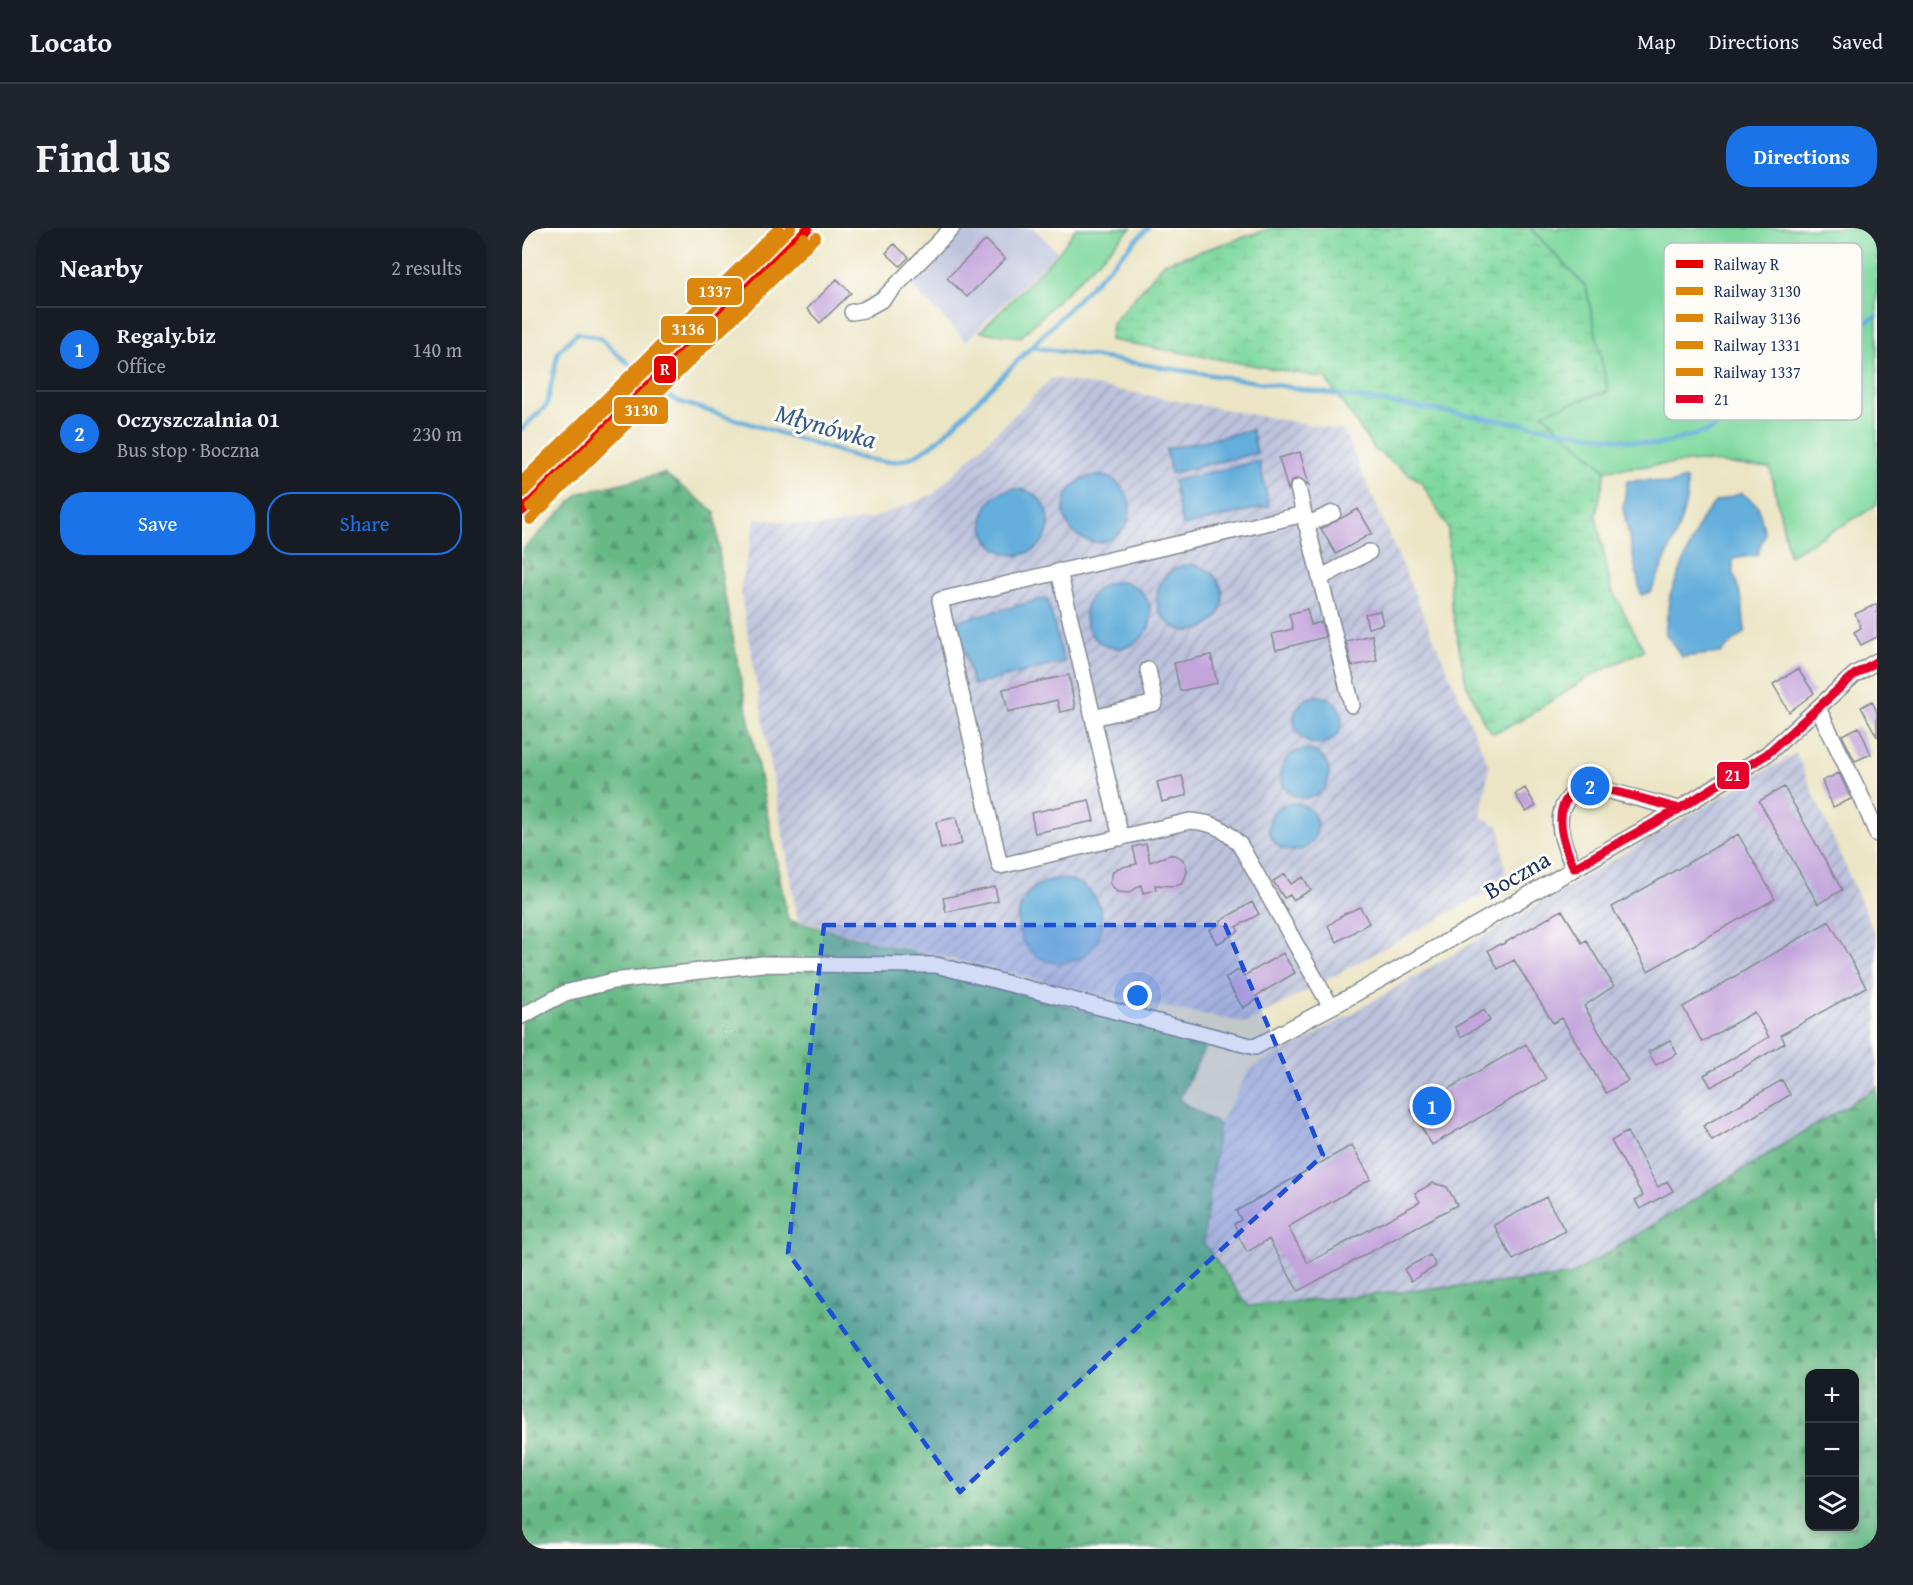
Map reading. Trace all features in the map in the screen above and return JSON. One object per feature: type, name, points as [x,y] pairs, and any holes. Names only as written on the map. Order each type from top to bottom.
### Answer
[{"type":"street","points":[[852,312],[863,310],[884,299],[952,228]]},
{"type":"street","points":[[1298,488],[1352,705]]},
{"type":"street","points":[[1331,1007],[1240,845],[1226,831],[1209,823],[1190,822],[1000,866],[940,600],[1333,513]]},
{"type":"street","points":[[1320,578],[1369,552]]},
{"type":"street","points":[[1059,572],[1121,838]]},
{"type":"street","name":"Boczna","points":[[522,1016],[565,993],[613,981],[762,964],[936,965],[1255,1047],[1331,1007],[1679,809],[1767,754],[1854,675],[1877,662]]},
{"type":"street","points":[[1093,718],[1155,703],[1148,670]]},
{"type":"street","points":[[1818,708],[1877,834]]},
{"type":"street","points":[[1574,868],[1563,844],[1560,820],[1563,808],[1572,795],[1590,786],[1679,809]]},
{"type":"highlighted area","points":[[824,925],[1225,925],[1323,1155],[960,1492],[788,1253]]},
{"type":"shaded area","points":[[769,228],[821,228],[671,380],[648,357],[749,257]]},
{"type":"shaded area","points":[[960,228],[1034,228],[1057,252],[966,341],[907,281]]},
{"type":"shaded area","points":[[1052,378],[1344,431],[1489,766],[1481,817],[1500,827],[1506,882],[1247,1023],[1107,996],[798,921],[740,589],[756,518],[818,527],[871,519],[932,495]]},
{"type":"shaded area","points":[[616,388],[639,413],[522,525],[522,480]]},
{"type":"shaded area","points":[[1796,753],[1877,939],[1877,1087],[1570,1276],[1248,1306],[1203,1242],[1219,1124],[1250,1069],[1313,1036]]},
{"type":"green space","points":[[1076,228],[1131,228],[1021,337],[980,332],[1060,251]]},
{"type":"green space","points":[[1272,228],[1530,228],[1586,287],[1608,391],[1542,413],[1606,470],[1596,515],[1611,588],[1644,650],[1592,675],[1518,722],[1493,733],[1485,724],[1466,683],[1451,604],[1448,528],[1422,483],[1375,450],[1325,378],[1110,340],[1112,324],[1164,263]]},
{"type":"green space","points":[[1531,228],[1877,228],[1877,504],[1789,555],[1770,468],[1700,461],[1606,470],[1541,412],[1608,392],[1586,287]]},
{"type":"green space","points":[[664,473],[715,512],[723,587],[788,920],[933,957],[938,972],[1207,1043],[1179,1100],[1219,1124],[1203,1242],[1248,1306],[1570,1276],[1877,1087],[1877,1549],[522,1549],[522,550],[580,493]]},
{"type":"water","points":[[1252,430],[1257,453],[1171,473],[1166,449]]},
{"type":"water","points":[[1259,461],[1269,506],[1183,526],[1173,481]]},
{"type":"water","points":[[1097,476],[1109,479],[1120,486],[1127,497],[1130,509],[1127,521],[1120,532],[1109,539],[1097,542],[1085,539],[1074,532],[1067,521],[1064,509],[1067,497],[1074,486],[1085,479]]},
{"type":"water","points":[[1686,479],[1685,504],[1676,535],[1651,592],[1641,595],[1623,508],[1627,481],[1648,480],[1669,484]]},
{"type":"water","points":[[1016,489],[1028,492],[1039,499],[1046,510],[1049,522],[1046,534],[1039,545],[1028,552],[1016,555],[1004,552],[993,545],[986,534],[983,522],[986,510],[993,499],[1004,492]]},
{"type":"water","points":[[1742,493],[1758,506],[1765,534],[1757,555],[1733,559],[1733,571],[1742,601],[1745,632],[1720,653],[1682,657],[1665,633],[1670,595],[1701,520],[1715,502]]},
{"type":"water","points":[[1190,565],[1202,568],[1213,575],[1220,586],[1223,598],[1220,610],[1213,621],[1202,628],[1190,631],[1178,628],[1167,621],[1160,610],[1157,598],[1160,586],[1167,575],[1178,568]]},
{"type":"water","points":[[1118,582],[1130,585],[1141,592],[1148,603],[1151,615],[1148,627],[1141,638],[1130,645],[1118,648],[1106,645],[1095,638],[1088,627],[1085,615],[1088,603],[1095,592],[1106,585]]},
{"type":"water","points":[[1047,598],[1064,662],[973,685],[957,621]]},
{"type":"water","points":[[1318,696],[1335,703],[1342,720],[1335,737],[1318,744],[1301,737],[1294,720],[1301,703]]},
{"type":"water","points":[[1305,750],[1322,757],[1329,774],[1322,791],[1305,798],[1288,791],[1281,774],[1288,757]]},
{"type":"water","points":[[1293,803],[1310,810],[1317,827],[1310,844],[1293,851],[1276,844],[1269,827],[1276,810]]},
{"type":"water","points":[[1060,879],[1076,882],[1090,891],[1099,905],[1102,921],[1099,937],[1090,951],[1076,960],[1060,963],[1044,960],[1030,951],[1021,937],[1018,921],[1021,905],[1030,891],[1044,882]]},
{"type":"building","points":[[986,240],[1005,259],[967,297],[947,278]]},
{"type":"building","points":[[894,244],[909,257],[900,266],[886,253]]},
{"type":"building","points":[[837,279],[851,293],[820,323],[807,309]]},
{"type":"building","points":[[1300,452],[1309,485],[1301,479],[1295,479],[1291,481],[1288,490],[1279,458]]},
{"type":"building","points":[[1358,509],[1372,533],[1336,554],[1321,529]]},
{"type":"building","points":[[1877,604],[1877,637],[1861,645],[1854,632],[1861,628],[1855,614]]},
{"type":"building","points":[[1307,609],[1311,625],[1321,622],[1325,637],[1276,650],[1272,634],[1293,629],[1289,614]]},
{"type":"building","points":[[1380,611],[1383,624],[1368,628],[1365,614]]},
{"type":"building","points":[[1372,635],[1377,661],[1352,666],[1346,641]]},
{"type":"building","points":[[1211,655],[1217,683],[1180,691],[1174,663]]},
{"type":"building","points":[[1798,669],[1814,693],[1789,712],[1773,684]]},
{"type":"building","points":[[1069,675],[1075,709],[1060,712],[1057,700],[1008,712],[1003,689]]},
{"type":"building","points":[[1872,701],[1877,712],[1877,737],[1861,707]]},
{"type":"building","points":[[1859,727],[1871,754],[1855,761],[1842,735]]},
{"type":"building","points":[[1839,773],[1851,799],[1833,807],[1822,781]]},
{"type":"building","points":[[1182,776],[1187,795],[1162,802],[1157,782]]},
{"type":"building","points":[[1784,787],[1842,890],[1818,904],[1759,801]]},
{"type":"building","points":[[1525,788],[1536,806],[1526,812],[1515,794]]},
{"type":"building","points":[[1089,800],[1094,821],[1035,833],[1031,813]]},
{"type":"building","points":[[956,817],[962,844],[941,849],[936,822]]},
{"type":"building","points":[[1738,834],[1775,899],[1648,971],[1612,907]]},
{"type":"building","points":[[1146,844],[1150,862],[1169,855],[1176,855],[1182,859],[1186,864],[1185,878],[1181,884],[1155,885],[1156,890],[1143,893],[1141,885],[1129,893],[1117,892],[1110,883],[1113,871],[1137,864],[1133,847]]},
{"type":"building","points":[[1285,874],[1291,884],[1303,877],[1311,890],[1293,900],[1290,895],[1284,898],[1273,881]]},
{"type":"building","points":[[995,887],[998,901],[946,912],[943,898]]},
{"type":"building","points":[[1252,902],[1259,914],[1236,927],[1239,931],[1217,944],[1209,930]]},
{"type":"building","points":[[1360,907],[1369,923],[1337,942],[1328,926],[1344,914]]},
{"type":"building","points":[[1562,910],[1582,943],[1586,940],[1614,986],[1584,1006],[1628,1081],[1606,1093],[1562,1018],[1553,1023],[1514,960],[1498,969],[1488,950]]},
{"type":"building","points":[[1829,921],[1866,987],[1781,1035],[1785,1043],[1711,1087],[1704,1075],[1769,1037],[1754,1012],[1702,1042],[1683,1007]]},
{"type":"building","points":[[1283,953],[1295,973],[1256,996],[1258,999],[1243,1008],[1225,978],[1240,969],[1244,976]]},
{"type":"building","points":[[1484,1010],[1490,1021],[1461,1037],[1455,1027]]},
{"type":"building","points":[[1670,1040],[1677,1054],[1656,1065],[1648,1052]]},
{"type":"building","points":[[1526,1044],[1546,1079],[1432,1145],[1411,1110]]},
{"type":"building","points":[[1782,1080],[1790,1095],[1712,1141],[1703,1126]]},
{"type":"building","points":[[1627,1132],[1658,1187],[1667,1181],[1673,1191],[1640,1209],[1635,1200],[1643,1196],[1611,1141]]},
{"type":"building","points":[[1352,1145],[1371,1179],[1288,1227],[1308,1263],[1420,1202],[1415,1193],[1433,1183],[1447,1187],[1457,1205],[1298,1291],[1269,1239],[1247,1252],[1234,1224],[1241,1220],[1236,1211]]},
{"type":"building","points":[[1546,1197],[1565,1231],[1513,1260],[1494,1225]]},
{"type":"building","points":[[1430,1255],[1436,1266],[1411,1281],[1404,1269]]},
{"type":"waterway","name":"Młynówka","points":[[522,429],[547,405],[558,352],[577,333],[599,338],[661,392],[677,401],[860,458],[889,462],[900,461],[928,448],[948,432],[1148,228]]},
{"type":"waterway","points":[[1862,324],[1877,316]]},
{"type":"waterway","points":[[1033,347],[1657,445],[1709,431],[1726,420]]},
{"type":"rail line","name":"1337","points":[[522,481],[779,228]]},
{"type":"rail line","name":"3136","points":[[522,494],[791,228]]},
{"type":"rail line","name":"R","points":[[522,511],[808,228]]},
{"type":"rail line","name":"1331","points":[[530,507],[804,237]]},
{"type":"rail line","name":"3130","points":[[530,520],[816,237]]},
{"type":"transit line","name":"21","points":[[1574,868],[1679,809],[1767,754],[1854,675],[1877,661]]},
{"type":"transit line","name":"21","points":[[1574,868],[1565,845],[1561,820],[1562,809],[1567,799],[1576,792],[1595,787],[1679,809]]},
{"type":"place","name":"Oczyszczalnia 01","points":[[1590,786]]},
{"type":"place","name":"Regaly.biz","points":[[1432,1106]]}]
